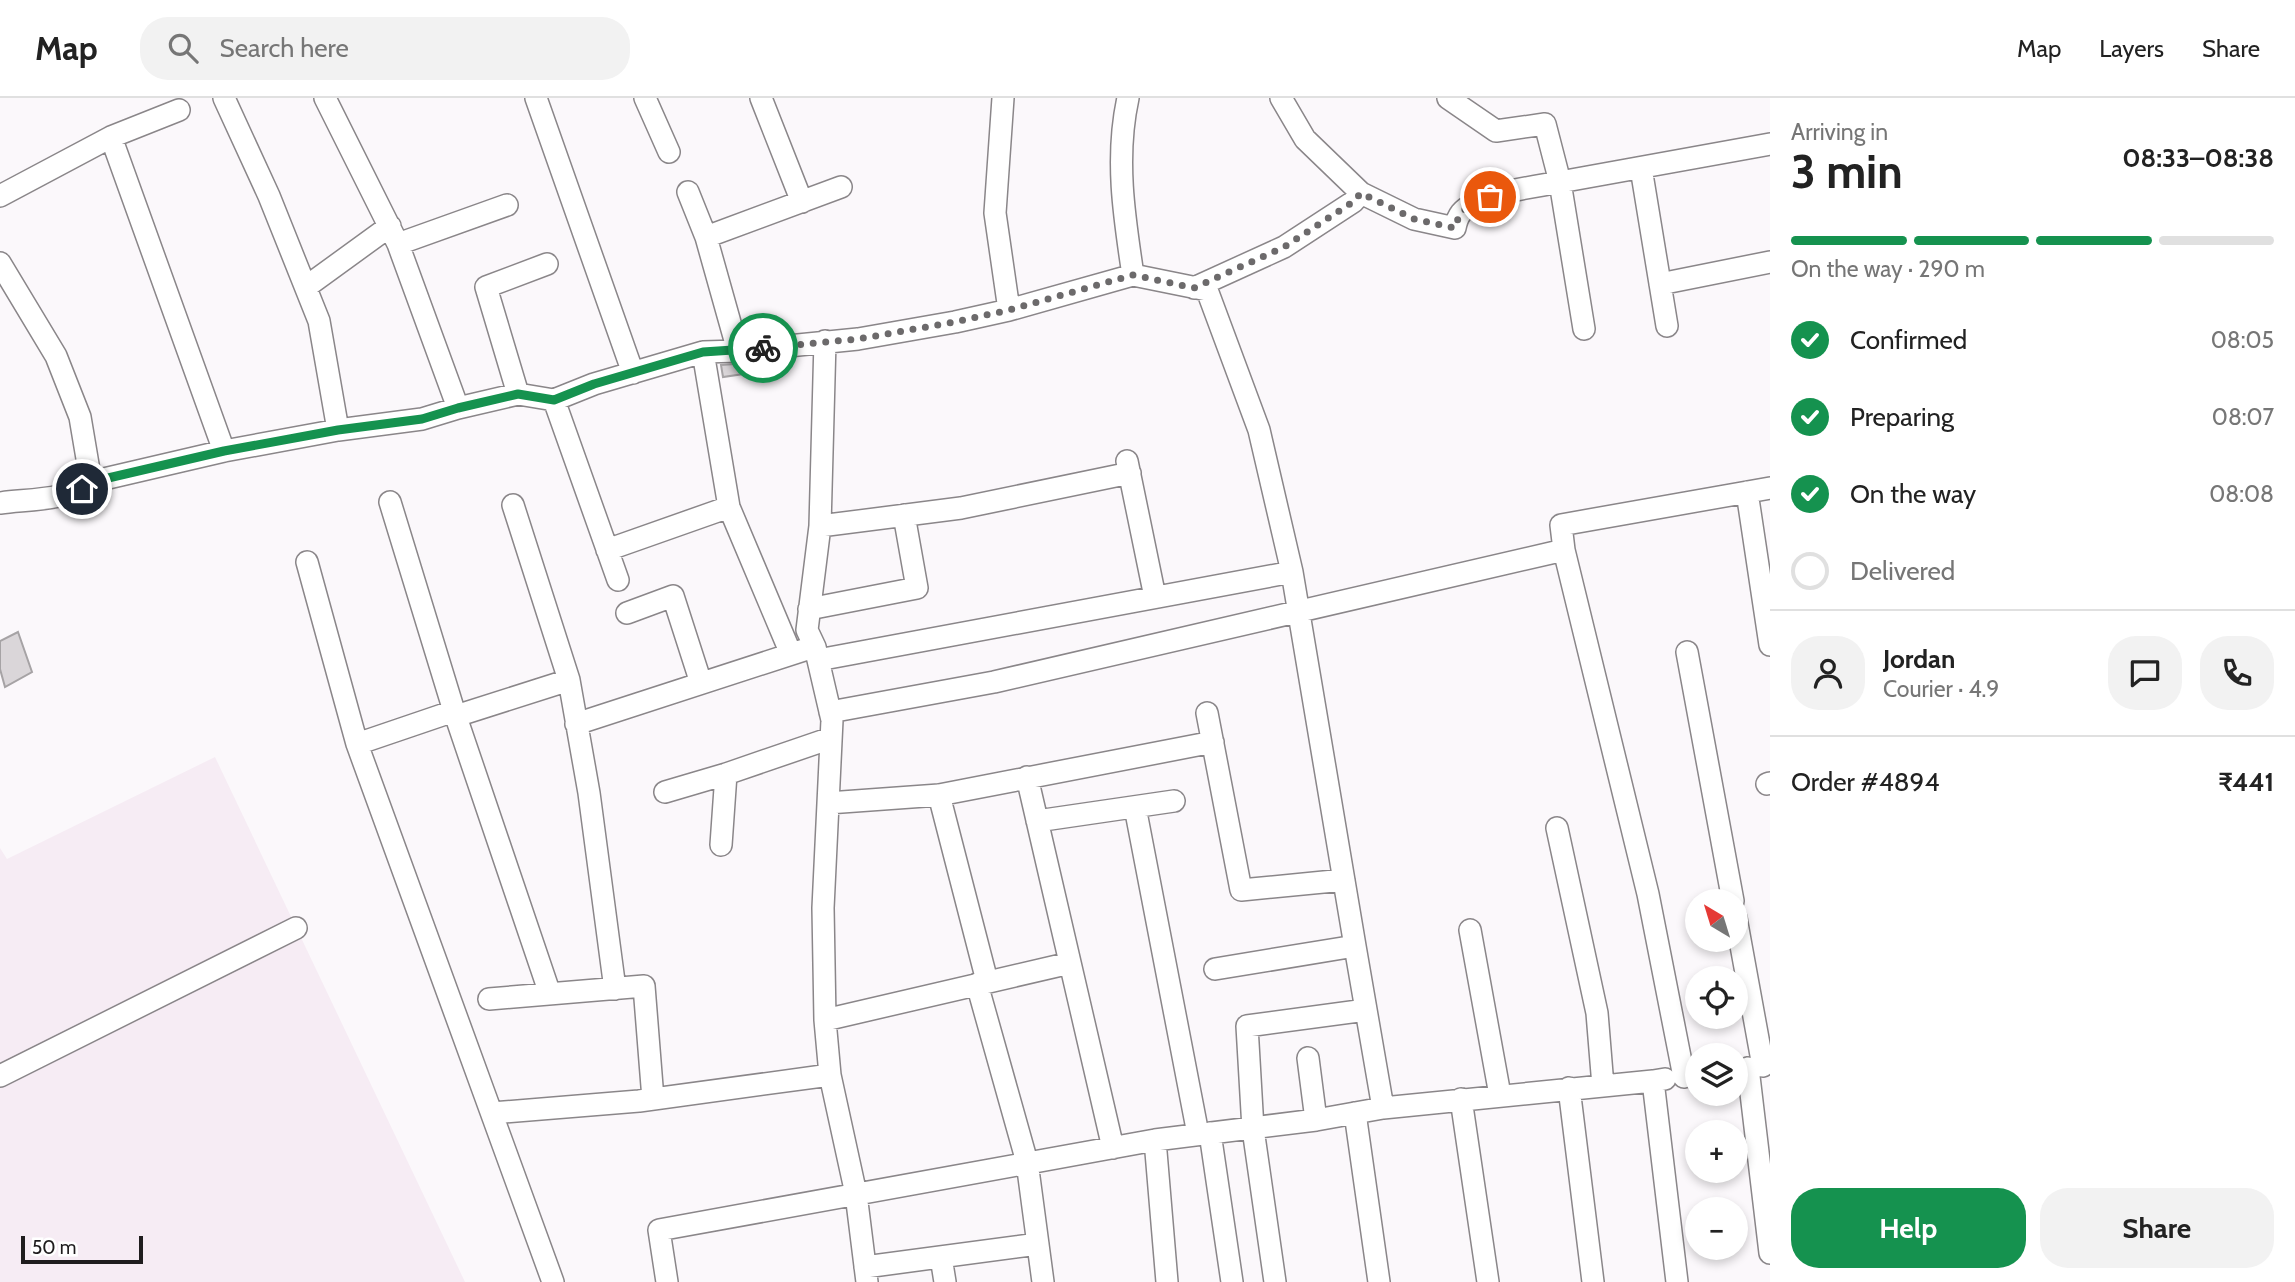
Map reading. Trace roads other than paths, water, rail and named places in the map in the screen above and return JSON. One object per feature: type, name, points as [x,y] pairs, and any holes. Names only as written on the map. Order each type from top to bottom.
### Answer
[{"type":"street","points":[[223,98],[269,196],[319,321],[338,430]]},
{"type":"street","points":[[325,98],[394,235],[458,408]]},
{"type":"street","points":[[536,98],[633,373]]},
{"type":"street","points":[[645,98],[668,152]]},
{"type":"street","points":[[761,98],[802,202]]},
{"type":"street","points":[[1003,98],[995,213],[1009,310]]},
{"type":"street","points":[[1128,98],[1121,162],[1124,217],[1133,275]]},
{"type":"street","points":[[1281,98],[1305,139],[1361,193],[1414,219],[1455,228],[1458,216],[1467,207],[1490,197],[1770,144]]},
{"type":"street","points":[[1448,98],[1496,131],[1545,124],[1560,182],[1584,329]]},
{"type":"street","points":[[0,196],[170,108]]},
{"type":"street","points":[[111,137],[224,451]]},
{"type":"street","points":[[1641,168],[1667,326]]},
{"type":"street","points":[[706,237],[841,187]]},
{"type":"street","points":[[688,192],[706,237],[738,351]]},
{"type":"street","points":[[1194,288],[1284,247],[1353,202],[1361,193]]},
{"type":"street","points":[[306,287],[394,235],[507,205]]},
{"type":"street","points":[[1660,284],[1770,262]]},
{"type":"street","points":[[0,263],[56,356],[80,417],[91,482]]},
{"type":"street","points":[[518,394],[486,287],[547,264]]},
{"type":"street","points":[[0,503],[69,494],[91,482],[224,451],[338,430],[422,419],[518,394],[554,400],[594,384],[703,352],[858,339],[1009,310],[1133,275],[1207,290],[1259,430],[1292,572],[1382,1108]]},
{"type":"street","points":[[825,341],[820,526],[807,630],[816,654],[832,720],[823,908],[825,1020],[830,1075],[856,1194],[866,1275],[941,1257],[1038,1244]]},
{"type":"street","points":[[703,352],[729,508],[791,654]]},
{"type":"street","points":[[554,400],[618,580]]},
{"type":"street","points":[[820,526],[961,508],[1129,467],[1155,597]]},
{"type":"street","points":[[1685,1051],[1564,551],[1561,525],[1770,488]]},
{"type":"street","points":[[1747,492],[1770,645]]},
{"type":"street","points":[[390,502],[455,713],[551,994]]},
{"type":"street","points":[[513,505],[569,680],[589,793],[615,989]]},
{"type":"street","points":[[607,550],[729,508]]},
{"type":"street","points":[[809,609],[918,588],[904,515]]},
{"type":"street","points":[[830,712],[994,682],[1564,551]]},
{"type":"street","points":[[307,562],[357,744],[553,1282]]},
{"type":"street","points":[[576,724],[791,654],[816,654],[1292,572]]},
{"type":"street","points":[[627,613],[673,596],[701,683]]},
{"type":"street","points":[[1687,652],[1731,889]]},
{"type":"street","points":[[357,744],[569,680]]},
{"type":"street","points":[[1207,713],[1241,890],[1344,880]]},
{"type":"street","points":[[665,792],[831,738]]},
{"type":"street","points":[[828,803],[939,795],[1213,741]]},
{"type":"street","points":[[721,845],[726,774]]},
{"type":"street","points":[[1027,777],[1113,1148]]},
{"type":"street","points":[[939,795],[1027,1162],[1043,1282]]},
{"type":"street","points":[[1037,821],[1174,801]]},
{"type":"street","points":[[1135,807],[1204,1133],[1232,1282]]},
{"type":"street","points":[[1558,828],[1597,1013],[1603,1086]]},
{"type":"street","points":[[0,1076],[296,928]]},
{"type":"street","points":[[1470,930],[1500,1095]]},
{"type":"street","points":[[1215,969],[1355,946]]},
{"type":"street","points":[[1740,952],[1763,1135],[1770,1253]]},
{"type":"street","points":[[825,1020],[1070,963]]},
{"type":"street","points":[[489,999],[644,986],[653,1099]]},
{"type":"street","points":[[1275,1282],[1253,1129],[1247,1026],[1366,1010]]},
{"type":"street","points":[[1308,1058],[1316,1120]]},
{"type":"street","points":[[492,1113],[653,1099],[830,1075]]},
{"type":"street","points":[[666,1282],[659,1230],[1155,1140],[1253,1129],[1382,1108],[1685,1077]]},
{"type":"street","points":[[1653,1081],[1677,1282]]},
{"type":"street","points":[[1569,1088],[1593,1282]]},
{"type":"street","points":[[1461,1099],[1488,1282]]},
{"type":"street","points":[[1355,1113],[1379,1282]]},
{"type":"street","points":[[1155,1140],[1167,1282]]},
{"type":"street","points":[[941,1257],[944,1282]]}]
